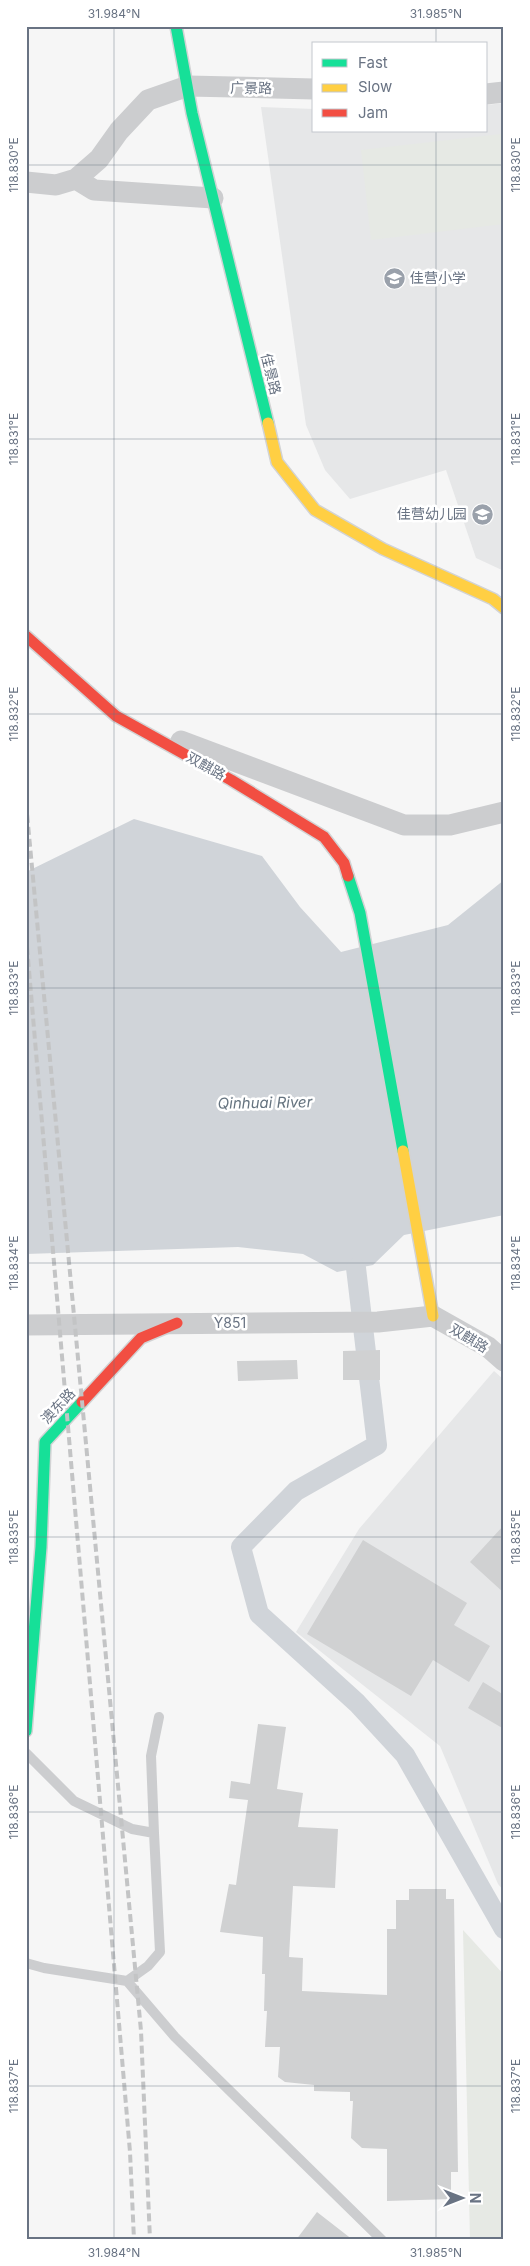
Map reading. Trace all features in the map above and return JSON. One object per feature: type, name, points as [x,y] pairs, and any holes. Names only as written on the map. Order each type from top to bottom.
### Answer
[{"type":"street","name":"佳景路","points":[[176,26],[213,198],[277,462],[315,510],[383,549],[493,599],[504,608]]},
{"type":"street","name":"广景路","points":[[188,86],[312,89]]},
{"type":"street","points":[[26,182],[56,185],[76,179],[99,158],[119,130],[148,100],[188,86]]},
{"type":"street","points":[[488,94],[504,92]]},
{"type":"street","points":[[76,179],[94,190],[213,198]]},
{"type":"street","name":"双麒路","points":[[26,636],[116,716],[231,780],[324,837],[344,863],[360,913],[433,1316],[488,1347],[504,1361]]},
{"type":"street","points":[[116,716],[404,824],[450,825],[504,812]]},
{"type":"street","name":"Y851","points":[[26,1325],[378,1322],[433,1316]]},
{"type":"street","name":"澳东路","points":[[26,1731],[41,1547],[44,1442],[141,1338],[177,1323]]},
{"type":"lane","points":[[127,1981],[148,1966],[160,1952],[151,1756],[158,1717]]},
{"type":"lane","points":[[26,1753],[74,1801],[132,1829],[154,1832]]},
{"type":"lane","points":[[26,1963],[44,1968],[127,1981],[175,2037],[382,2240]]},
{"type":"shaded area","name":"佳营小学","points":[[504,103],[504,571],[476,558],[446,470],[350,499],[325,470],[306,425],[261,107],[312,109],[312,132],[488,132],[488,105]]},
{"type":"shaded area","points":[[501,134],[504,156],[504,224],[371,240],[361,150]]},
{"type":"shaded area","points":[[494,1371],[504,1380],[504,1891],[498,1884],[440,1746],[296,1632],[359,1529]]},
{"type":"shaded area","points":[[463,1930],[504,1975],[504,2240],[470,2240]]},
{"type":"water","name":"Qinhuai River","points":[[134,819],[262,856],[300,907],[341,952],[448,925],[504,880],[504,1215],[404,1235],[373,1265],[337,1272],[303,1254],[238,1247],[26,1254],[26,872]]},
{"type":"building","points":[[380,1350],[380,1380],[343,1380],[343,1351]]},
{"type":"building","points":[[297,1360],[298,1379],[238,1381],[237,1361]]},
{"type":"building","points":[[504,1525],[504,1593],[470,1562]]},
{"type":"building","points":[[363,1540],[467,1603],[454,1625],[490,1646],[469,1682],[433,1660],[411,1696],[307,1634]]},
{"type":"building","points":[[483,1682],[504,1695],[504,1729],[468,1708]]},
{"type":"building","points":[[258,1724],[286,1727],[277,1789],[303,1793],[298,1827],[338,1829],[335,1888],[293,1886],[289,1957],[303,1958],[302,1991],[387,1995],[387,1929],[396,1929],[396,1900],[409,1900],[409,1889],[446,1889],[446,1899],[454,1899],[458,2172],[451,2172],[451,2199],[387,2201],[387,2149],[362,2148],[351,2138],[353,2101],[350,2101],[350,2092],[314,2091],[314,2085],[285,2082],[278,2077],[280,2047],[265,2047],[267,2011],[264,2011],[265,1974],[262,1974],[263,1937],[220,1932],[229,1884],[236,1885],[248,1800],[229,1798],[231,1781],[250,1784]]},
{"type":"building","points":[[317,2212],[353,2240],[296,2240]]},
{"type":"waterway","points":[[356,1268],[377,1445],[296,1491],[241,1547],[259,1614],[357,1703],[405,1755],[504,1929]]},
{"type":"railway","points":[[26,803],[141,2031],[150,2240]]},
{"type":"railway","points":[[26,935],[130,2152],[134,2240]]},
{"type":"traffic: fast","points":[[176,26],[192,113],[268,423]]},
{"type":"traffic: fast","points":[[348,876],[360,913],[403,1151]]},
{"type":"traffic: fast","points":[[26,1731],[41,1547],[45,1442],[82,1402]]},
{"type":"traffic: slow","points":[[268,423],[277,462],[315,510],[383,549],[493,599],[504,608]]},
{"type":"traffic: slow","points":[[403,1151],[433,1316]]},
{"type":"traffic: jam","points":[[26,636],[116,716],[231,780],[324,837],[344,863],[348,876]]},
{"type":"traffic: jam","points":[[82,1402],[141,1338],[177,1323]]},
{"type":"place","name":"佳营小学","points":[[394,278]]},
{"type":"place","name":"佳营幼儿园","points":[[483,514]]}]
